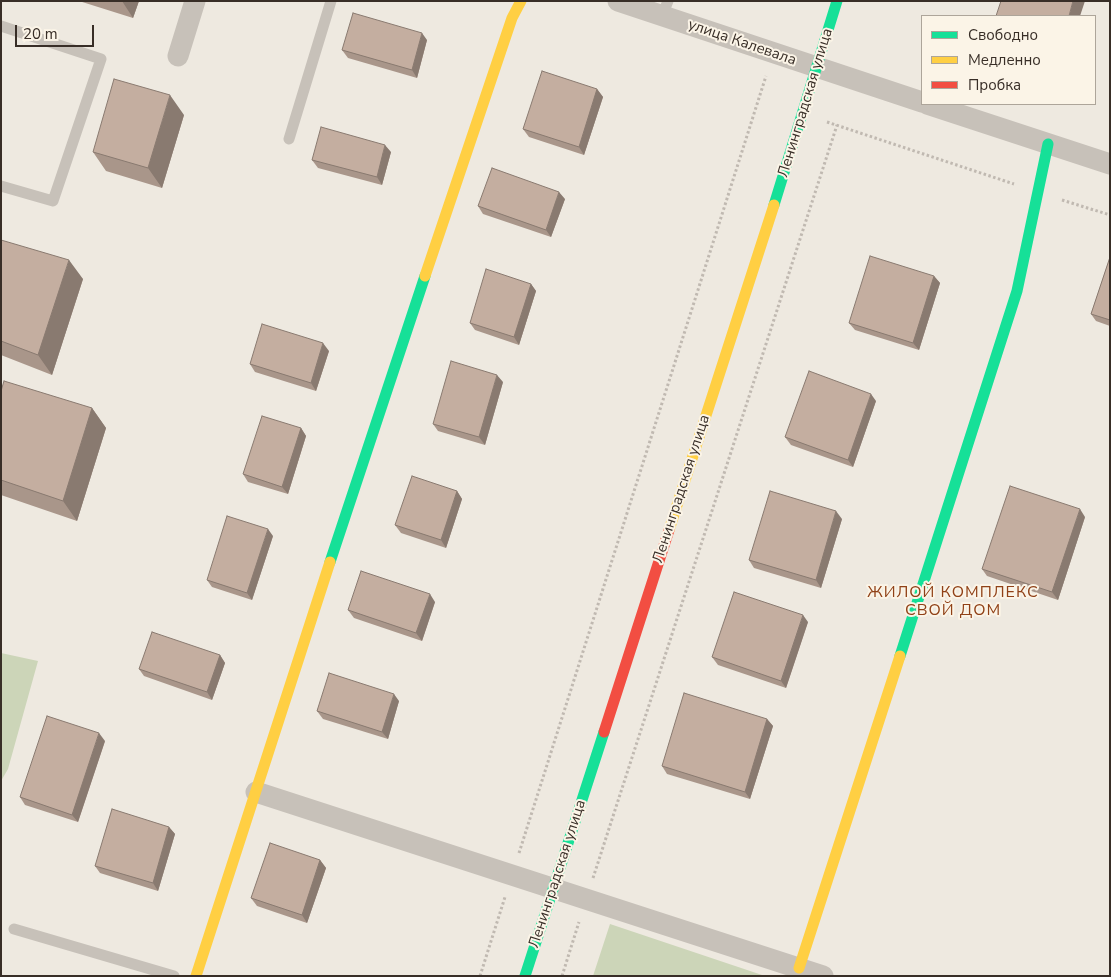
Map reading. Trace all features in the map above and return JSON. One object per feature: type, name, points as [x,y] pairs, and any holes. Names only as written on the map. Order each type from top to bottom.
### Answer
[{"type":"street","points":[[178,56],[194,1]]},
{"type":"street","points":[[196,976],[284,699],[512,18],[521,1]]},
{"type":"street","name":"улица Калевала","points":[[618,1],[665,9],[773,54],[921,102]]},
{"type":"street","name":"Ленинградская улица","points":[[525,976],[803,114],[837,1]]},
{"type":"street","points":[[930,105],[1110,164]]},
{"type":"street","points":[[799,968],[1016,291],[1048,144]]},
{"type":"street","points":[[256,792],[824,976]]},
{"type":"lane","points":[[290,139],[331,1]]},
{"type":"lane","points":[[1,26],[100,59],[53,201],[1,186]]},
{"type":"lane","points":[[14,929],[174,976]]},
{"type":"path","points":[[480,976],[773,54]]},
{"type":"path","points":[[803,114],[1110,215]]},
{"type":"path","points":[[562,976],[837,125]]},
{"type":"green space","points":[[1,653],[38,661],[8,769],[1,781]]},
{"type":"green space","points":[[610,924],[765,976],[593,976]]},
{"type":"building","points":[[1001,1],[1073,1],[1069,15],[996,15]]},
{"type":"building","points":[[353,13],[422,33],[412,70],[342,50]]},
{"type":"building","points":[[542,71],[597,89],[579,147],[523,129]]},
{"type":"building","points":[[114,79],[170,95],[148,168],[93,152]]},
{"type":"building","points":[[321,127],[385,145],[377,177],[312,160]]},
{"type":"building","points":[[492,168],[559,192],[546,230],[478,206]]},
{"type":"building","points":[[1,240],[69,260],[38,355],[1,341]]},
{"type":"building","points":[[870,256],[934,276],[913,343],[849,323]]},
{"type":"building","points":[[1110,257],[1110,320],[1091,314]]},
{"type":"building","points":[[486,269],[531,284],[514,337],[470,323]]},
{"type":"building","points":[[262,324],[323,343],[311,383],[250,364]]},
{"type":"building","points":[[451,361],[497,375],[479,437],[433,424]]},
{"type":"building","points":[[809,371],[871,394],[848,460],[785,437]]},
{"type":"building","points":[[4,381],[92,408],[63,501],[1,480],[1,391]]},
{"type":"building","points":[[262,416],[301,428],[282,487],[243,474]]},
{"type":"building","points":[[412,476],[457,491],[441,540],[395,525]]},
{"type":"building","points":[[1010,486],[1080,509],[1052,592],[982,569]]},
{"type":"building","points":[[770,491],[836,511],[816,580],[749,560]]},
{"type":"building","points":[[227,516],[268,529],[247,593],[207,580]]},
{"type":"building","points":[[361,571],[430,594],[416,633],[348,610]]},
{"type":"building","points":[[734,592],[803,615],[781,681],[712,657]]},
{"type":"building","points":[[152,632],[220,655],[207,692],[139,669]]},
{"type":"building","points":[[329,673],[394,694],[382,732],[317,711]]},
{"type":"building","points":[[684,693],[767,719],[745,792],[662,766]]},
{"type":"building","points":[[47,716],[99,733],[72,815],[20,797]]},
{"type":"building","points":[[112,809],[169,827],[153,883],[95,866]]},
{"type":"building","points":[[270,843],[320,860],[302,915],[251,898]]},
{"type":"traffic: fast","points":[[774,205],[837,1]]},
{"type":"traffic: fast","points":[[900,656],[1017,291],[1048,144]]},
{"type":"traffic: fast","points":[[330,562],[425,276]]},
{"type":"traffic: fast","points":[[525,976],[604,732]]},
{"type":"traffic: slow","points":[[425,276],[512,18],[521,1]]},
{"type":"traffic: slow","points":[[669,530],[774,205]]},
{"type":"traffic: slow","points":[[196,976],[330,562]]},
{"type":"traffic: slow","points":[[799,968],[900,656]]},
{"type":"traffic: jam","points":[[604,732],[669,530]]},
{"type":"district","name":"ЖИЛОЙ КОМПЛЕКС СВОЙ ДОМ","points":[[953,602]]}]
